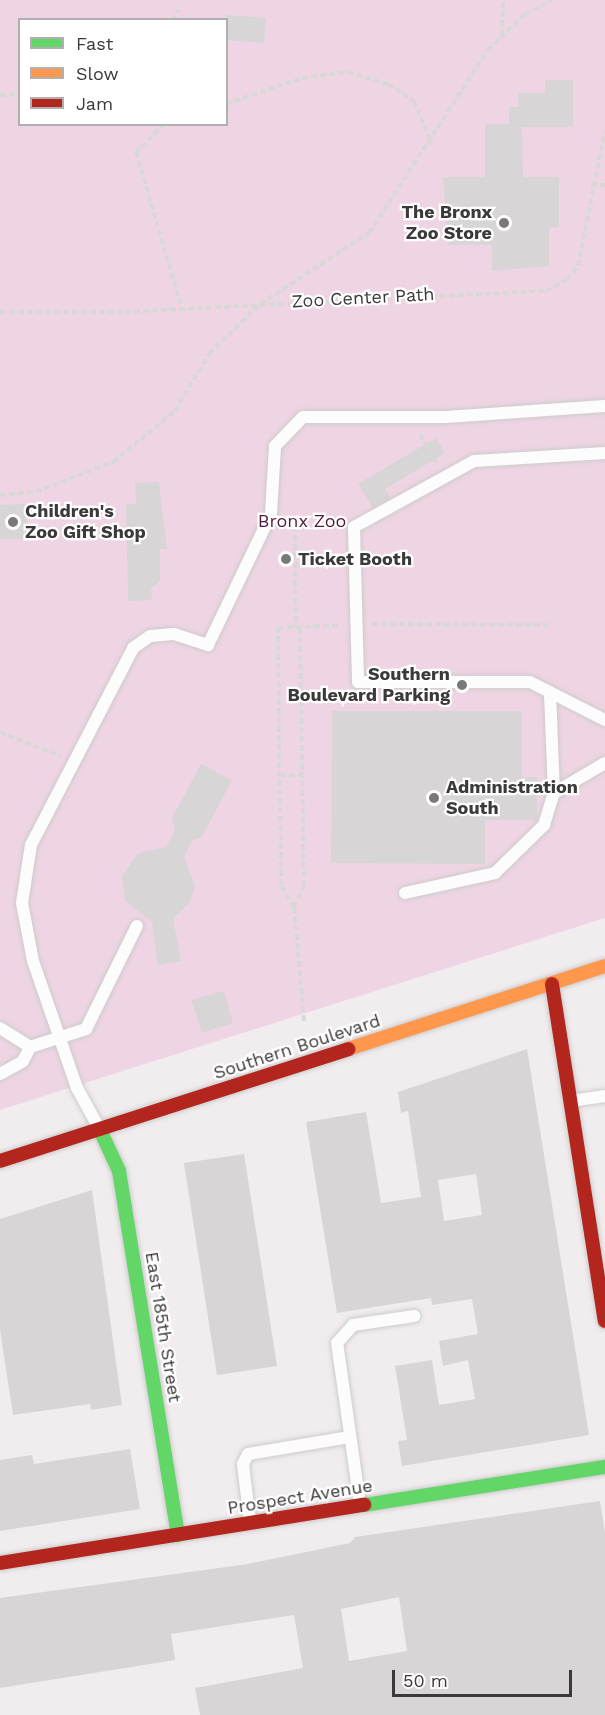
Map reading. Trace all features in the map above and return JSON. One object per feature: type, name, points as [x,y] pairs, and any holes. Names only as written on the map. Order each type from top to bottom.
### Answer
[{"type":"street","name":"Southern Boulevard","points":[[0,1161],[605,966]]},
{"type":"street","points":[[552,984],[605,1321]]},
{"type":"street","name":"East 185th Street","points":[[100,1130],[119,1171],[178,1534]]},
{"type":"street","name":"Prospect Avenue","points":[[0,1563],[605,1467]]},
{"type":"lane","points":[[100,1130],[60,1040],[33,962],[22,903],[31,844],[133,648],[150,636],[174,634],[208,645],[271,514],[275,446],[303,417],[411,417],[605,406]]},
{"type":"lane","points":[[605,453],[474,461],[354,527],[358,682],[530,682],[605,720]]},
{"type":"lane","points":[[405,893],[495,873],[544,825],[554,793],[550,692]]},
{"type":"lane","points":[[554,793],[605,763]]},
{"type":"lane","points":[[0,1028],[30,1047],[60,1040],[86,1029],[95,1015],[136,926]]},
{"type":"lane","points":[[0,1074],[23,1061],[30,1047]]},
{"type":"lane","points":[[570,1101],[605,1096]]},
{"type":"lane","points":[[361,1506],[337,1343],[341,1334],[353,1325],[414,1316]]},
{"type":"lane","points":[[250,1523],[243,1464],[248,1454],[350,1437]]},
{"type":"path","points":[[502,36],[503,0]]},
{"type":"path","points":[[0,495],[36,492],[113,462],[175,411],[209,354],[260,304],[369,233],[432,144],[502,36],[525,14],[553,0]]},
{"type":"path","points":[[173,18],[178,10]]},
{"type":"path","points":[[228,103],[302,78],[348,72],[388,84],[414,101],[432,144]]},
{"type":"path","points":[[0,95],[18,94]]},
{"type":"path","points":[[163,126],[136,152],[182,309]]},
{"type":"path","name":"Zoo Center Path","points":[[0,312],[182,309],[558,287],[580,260],[591,185],[605,131]]},
{"type":"path","points":[[591,185],[605,185]]},
{"type":"path","points":[[411,417],[445,478]]},
{"type":"path","points":[[271,514],[295,526],[304,886],[294,908]]},
{"type":"path","points":[[304,1021],[294,908],[281,885],[278,628],[356,624],[548,625]]},
{"type":"path","points":[[0,732],[18,735],[74,762]]},
{"type":"path","points":[[280,775],[302,775]]},
{"type":"green space","name":"Bronx Zoo","points":[[0,0],[605,0],[605,918],[0,1110]]},
{"type":"building","points":[[226,15],[266,18],[264,43],[228,40],[228,18]]},
{"type":"building","name":"The Bronx Zoo Store","points":[[545,80],[573,80],[573,127],[522,127],[523,177],[559,177],[559,227],[549,228],[549,266],[492,271],[492,245],[448,245],[443,177],[485,177],[485,124],[509,124],[509,107],[518,107],[518,93],[545,93]]},
{"type":"building","points":[[436,438],[445,453],[385,489],[390,498],[373,507],[358,484]]},
{"type":"building","points":[[159,482],[167,549],[160,549],[160,581],[151,589],[152,600],[128,601],[126,504],[136,504],[135,483]]},
{"type":"building","name":"Children's Zoo Gift Shop","points":[[26,504],[27,539],[0,539],[0,505]]},
{"type":"building","name":"Administration South","points":[[332,711],[522,711],[522,777],[537,777],[537,820],[485,820],[485,864],[331,863]]},
{"type":"building","points":[[201,764],[232,780],[202,837],[192,841],[184,857],[195,886],[190,902],[173,919],[181,961],[158,965],[152,922],[125,901],[122,876],[138,853],[166,847],[175,830],[172,818]]},
{"type":"building","points":[[224,991],[233,1023],[202,1033],[191,1000]]},
{"type":"building","points":[[527,1049],[589,1435],[402,1466],[398,1441],[407,1440],[395,1366],[432,1360],[439,1405],[475,1399],[468,1360],[443,1366],[439,1341],[478,1334],[472,1299],[432,1305],[431,1298],[337,1313],[306,1122],[366,1112],[381,1203],[421,1197],[408,1111],[401,1113],[398,1092]],"holes":[[[476,1174],[482,1215],[444,1221],[438,1180]]]},
{"type":"building","points":[[244,1154],[277,1366],[217,1375],[184,1163]]},
{"type":"building","points":[[92,1190],[122,1405],[91,1410],[90,1404],[13,1415],[0,1330],[0,1219]]},
{"type":"building","points":[[130,1449],[140,1509],[0,1531],[0,1460],[32,1455],[34,1464]]},
{"type":"building","points":[[600,1501],[605,1533],[605,1715],[200,1715],[195,1688],[303,1668],[294,1615],[171,1634],[175,1660],[0,1688],[0,1598],[248,1564],[350,1543],[355,1537]],"holes":[[[399,1597],[407,1651],[349,1661],[341,1609]]]},
{"type":"traffic: fast","points":[[100,1130],[119,1171],[178,1535]]},
{"type":"traffic: fast","points":[[364,1505],[605,1467]]},
{"type":"traffic: slow","points":[[348,1049],[605,966]]},
{"type":"traffic: jam","points":[[552,984],[605,1321]]},
{"type":"traffic: jam","points":[[0,1161],[348,1049]]},
{"type":"traffic: jam","points":[[0,1563],[364,1505]]},
{"type":"place","name":"The Bronx Zoo Store","points":[[504,223]]},
{"type":"place","name":"Children's Zoo Gift Shop","points":[[13,522]]},
{"type":"place","name":"Ticket Booth","points":[[286,559]]},
{"type":"place","name":"Southern Boulevard Parking","points":[[462,685]]},
{"type":"place","name":"Administration South","points":[[434,798]]}]
